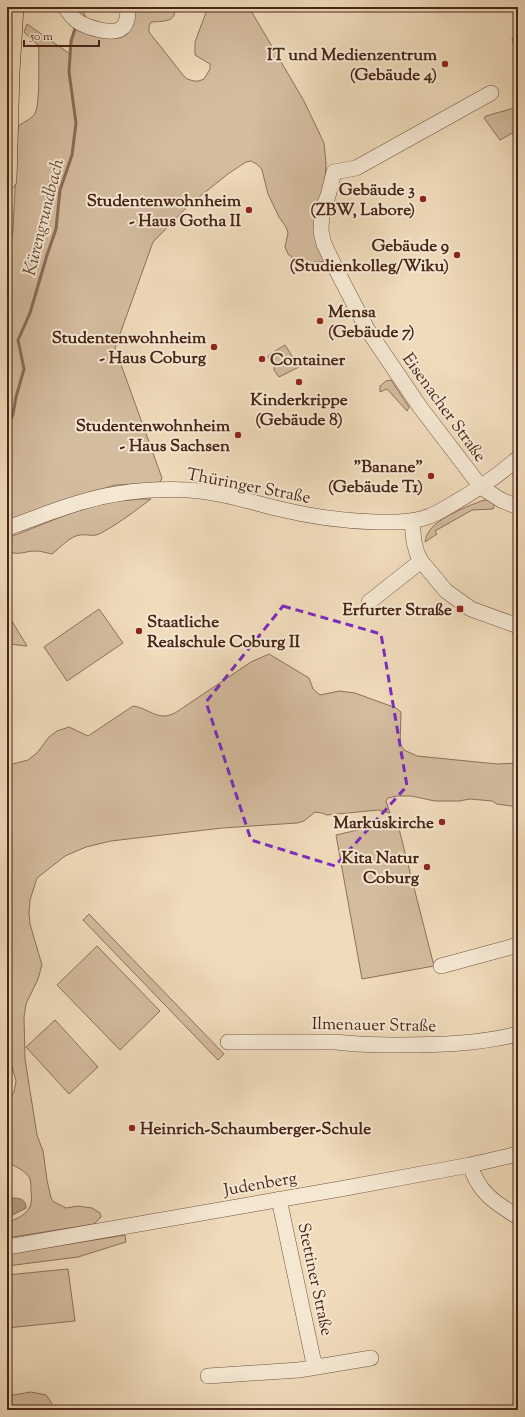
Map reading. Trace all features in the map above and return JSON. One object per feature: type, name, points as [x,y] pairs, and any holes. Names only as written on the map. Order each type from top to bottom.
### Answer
[{"type":"main road","points":[[7,180],[10,72],[14,7]]},
{"type":"street","points":[[65,7],[71,16],[79,22],[100,30],[112,31],[123,27],[126,22],[128,7]]},
{"type":"street","name":"Eisenacher Straße","points":[[481,488],[420,408],[366,329],[324,244],[321,231],[322,210],[328,196],[334,172],[356,168],[491,93]]},
{"type":"street","name":"Thüringer Straße","points":[[7,528],[98,498],[126,492],[166,490],[190,490],[216,494],[309,516],[356,521],[412,521],[437,513],[481,488],[501,474],[518,458]]},
{"type":"street","points":[[481,488],[501,500],[518,507]]},
{"type":"street","points":[[412,521],[414,542],[417,553],[421,561],[446,591],[470,608],[518,626]]},
{"type":"street","points":[[369,602],[421,561]]},
{"type":"street","points":[[441,966],[518,945]]},
{"type":"street","name":"Ilmenauer Straße","points":[[228,1042],[337,1042],[354,1045],[446,1045],[472,1043],[518,1034]]},
{"type":"street","name":"Judenberg","points":[[7,1247],[470,1165],[518,1154]]},
{"type":"street","points":[[470,1165],[477,1184],[485,1194],[518,1217]]},
{"type":"street","name":"Stettiner Straße","points":[[279,1199],[313,1359],[317,1367]]},
{"type":"street","points":[[208,1376],[299,1370],[371,1358]]},
{"type":"highlighted area","points":[[283,606],[381,634],[407,786],[335,866],[251,840],[206,702]]},
{"type":"shaded area","points":[[77,7],[86,7],[83,11],[94,30],[105,37],[111,38],[126,35],[131,23],[132,7],[174,7],[174,16],[171,19],[151,22],[149,32],[187,79],[199,81],[204,79],[210,69],[210,64],[195,55],[195,42],[208,7],[252,7],[250,9],[304,101],[324,143],[326,163],[324,196],[328,261],[304,263],[288,254],[285,247],[288,233],[286,227],[279,217],[268,194],[262,170],[251,161],[246,162],[228,174],[189,205],[153,242],[115,348],[162,478],[159,484],[115,485],[62,501],[7,522],[7,262],[13,230],[18,126],[34,115],[38,102],[39,46],[24,32],[27,24],[70,54]]},
{"type":"shaded area","points":[[518,33],[518,56],[517,57],[512,39]]},
{"type":"shaded area","points":[[514,108],[515,112],[518,111],[518,130],[500,140],[484,118],[486,116]]},
{"type":"shaded area","points":[[285,345],[299,367],[279,377],[268,357],[270,354]]},
{"type":"shaded area","points":[[391,380],[409,407],[407,411],[387,389],[380,392],[380,386],[386,381]]},
{"type":"shaded area","points":[[139,499],[151,499],[126,518],[99,534],[76,536],[52,554],[35,551],[14,553],[7,550],[7,538],[80,510],[103,504]]},
{"type":"shaded area","points":[[484,500],[496,501],[493,509],[472,510],[435,531],[437,534],[425,542],[427,534],[438,522],[453,513]]},
{"type":"shaded area","points":[[99,609],[123,643],[67,681],[44,647]]},
{"type":"shaded area","points":[[7,613],[27,646],[9,644],[7,642]]},
{"type":"shaded area","points":[[269,654],[309,678],[313,689],[320,695],[339,691],[355,693],[396,708],[401,712],[400,744],[404,750],[417,756],[497,764],[518,763],[518,807],[497,804],[492,801],[470,799],[459,801],[435,801],[411,796],[397,796],[388,798],[386,801],[390,813],[378,810],[327,815],[315,812],[304,821],[297,823],[222,828],[111,841],[86,847],[65,856],[37,878],[30,900],[29,913],[30,924],[42,965],[38,979],[26,1004],[24,1017],[25,1059],[37,1135],[43,1151],[51,1198],[54,1202],[66,1208],[78,1206],[92,1208],[100,1213],[101,1217],[94,1224],[7,1238],[7,1223],[26,1212],[31,1204],[32,1198],[31,1182],[28,1176],[20,1169],[7,1162],[7,1103],[14,1092],[16,1081],[11,1063],[7,1057],[7,767],[9,765],[28,760],[37,753],[49,737],[57,731],[69,727],[88,736],[133,706],[161,716],[167,716],[175,713],[251,662]]},
{"type":"shaded area","points":[[397,821],[434,966],[362,979],[336,835]]},
{"type":"shaded area","points":[[89,914],[224,1054],[218,1060],[83,920]]},
{"type":"shaded area","points":[[97,946],[160,1011],[120,1050],[57,985]]},
{"type":"shaded area","points":[[55,1020],[98,1067],[69,1094],[26,1047]]},
{"type":"shaded area","points":[[7,1198],[17,1198],[22,1200],[26,1204],[26,1208],[7,1218]]},
{"type":"shaded area","points":[[125,1235],[126,1242],[78,1257],[7,1266],[7,1254]]},
{"type":"shaded area","points":[[68,1269],[75,1321],[7,1328],[7,1275]]},
{"type":"shaded area","points":[[31,1392],[46,1395],[51,1402],[53,1410],[7,1410],[7,1396]]},
{"type":"waterway","name":"Kürengrundbach","points":[[77,13],[78,7]]},
{"type":"waterway","name":"Kürengrundbach","points":[[7,429],[13,414],[24,369],[18,340],[30,313],[56,229],[60,190],[72,155],[76,123],[69,72],[71,41],[75,29]]},
{"type":"place","name":"IT und Medienzentrum (Gebäude 4)","points":[[445,64]]},
{"type":"place","name":"Gebäude 3 (ZBW, Labore)","points":[[423,199]]},
{"type":"place","name":"Studentenwohnheim - Haus Gotha II","points":[[249,210]]},
{"type":"place","name":"Gebäude 9 (Studienkolleg/Wiku)","points":[[457,255]]},
{"type":"place","name":"Mensa (Gebäude 7)","points":[[320,321]]},
{"type":"place","name":"Studentenwohnheim - Haus Coburg","points":[[214,347]]},
{"type":"place","name":"Container","points":[[262,359]]},
{"type":"place","name":"Kinderkrippe (Gebäude 8)","points":[[299,382]]},
{"type":"place","name":"Studentenwohnheim - Haus Sachsen","points":[[238,435]]},
{"type":"place","name":"\"Banane\" (Gebäude T1)","points":[[431,476]]},
{"type":"place","name":"Erfurter Straße","points":[[460,609]]},
{"type":"place","name":"Staatliche Realschule Coburg II","points":[[139,631]]},
{"type":"place","name":"Markuskirche","points":[[442,822]]},
{"type":"place","name":"Kita Natur Coburg","points":[[427,867]]},
{"type":"place","name":"Heinrich-Schaumberger-Schule","points":[[132,1128]]}]
